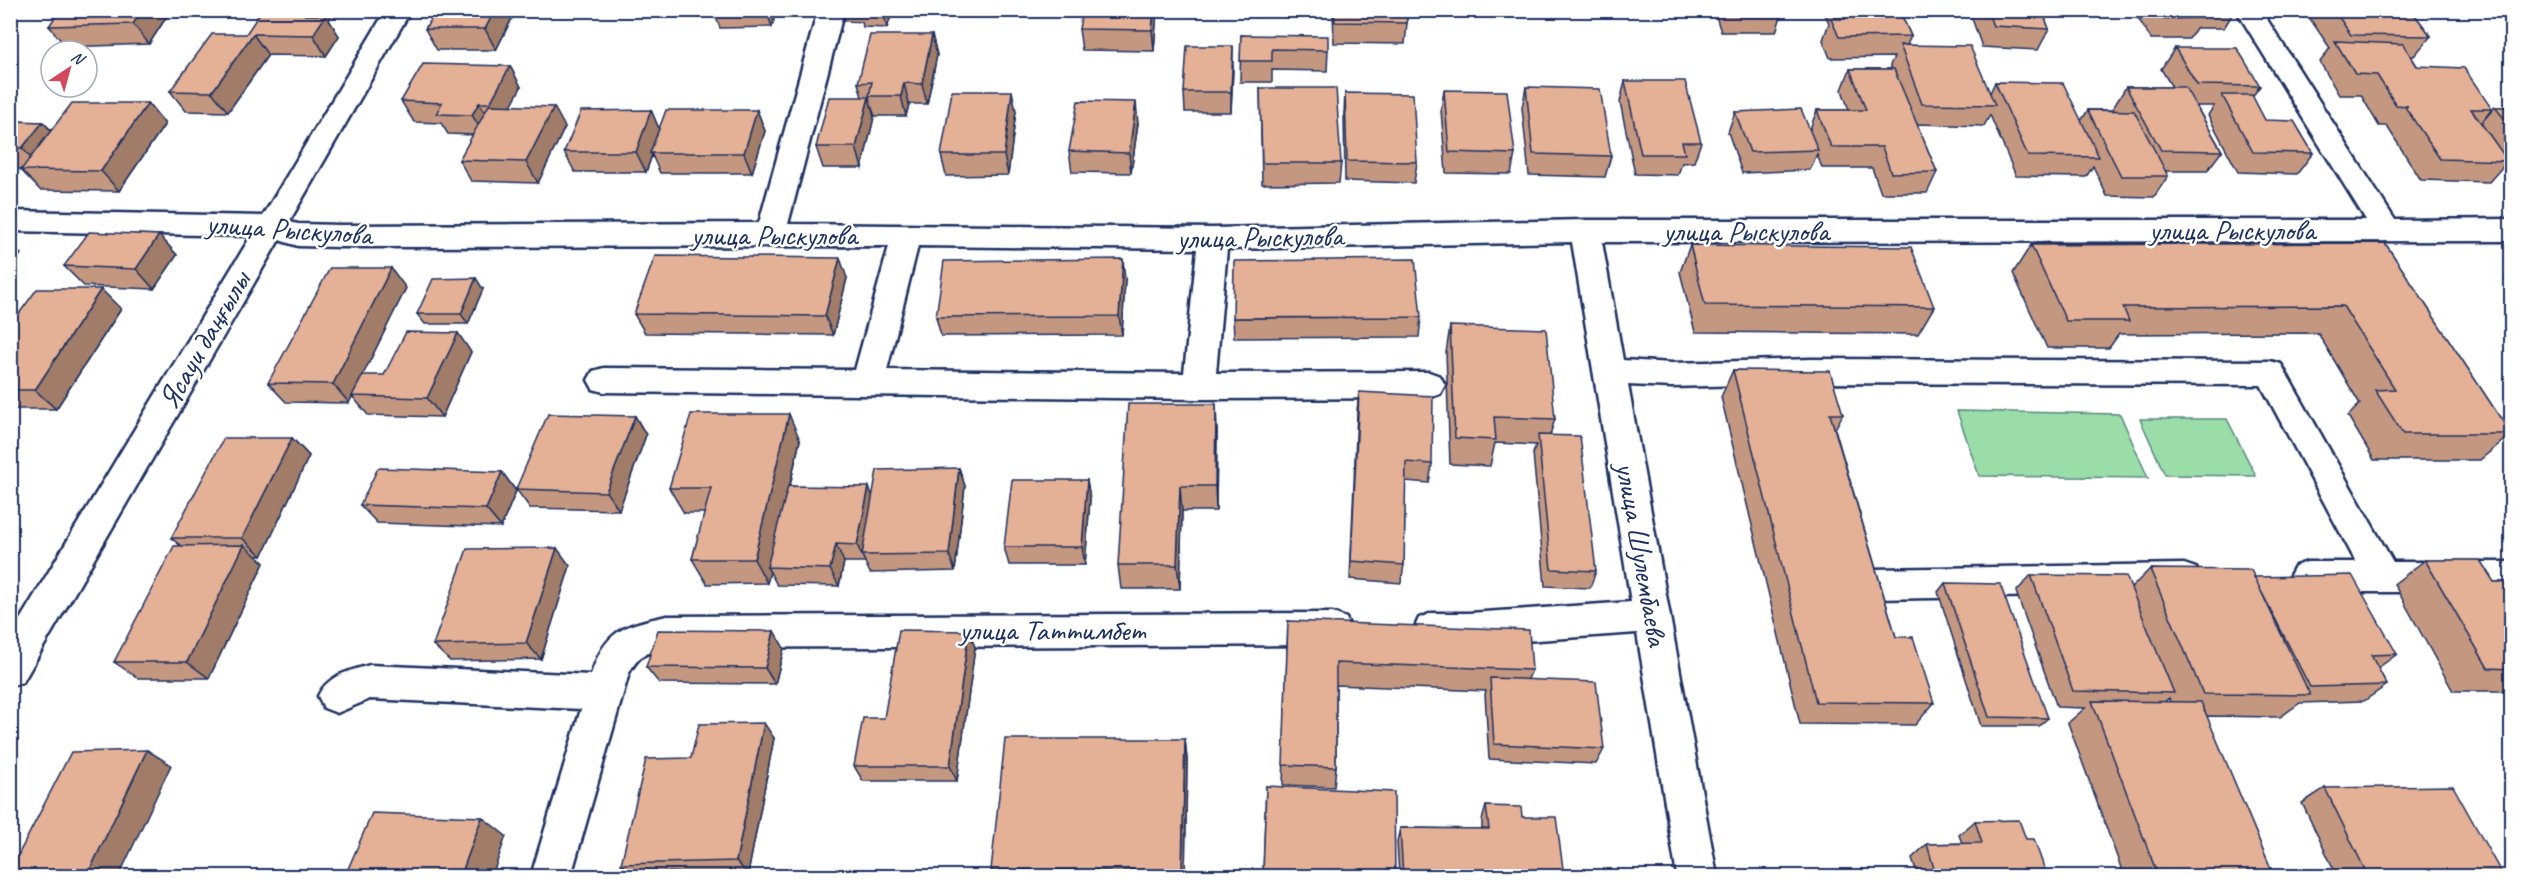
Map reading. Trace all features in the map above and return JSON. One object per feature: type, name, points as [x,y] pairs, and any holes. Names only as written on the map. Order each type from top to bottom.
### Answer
[{"type":"street","name":"Ясауи даңғылы","points":[[10,670],[399,10]]},
{"type":"street","points":[[771,234],[831,10]]},
{"type":"street","points":[[2248,10],[2371,202],[2385,230]]},
{"type":"street","name":"улица Рыскулова","points":[[10,221],[235,224],[270,227],[298,235],[340,236],[771,234],[1212,239],[1585,231],[2511,231]]},
{"type":"street","name":"улица Шулембаева","points":[[1585,231],[1697,876]]},
{"type":"street","points":[[868,382],[906,236]]},
{"type":"street","points":[[1199,386],[1212,239]]},
{"type":"street","points":[[1811,371],[1821,405]]},
{"type":"street","points":[[1611,372],[1672,375],[1811,371],[2270,373],[2382,575]]},
{"type":"street","points":[[604,380],[1199,386],[1428,385]]},
{"type":"street","points":[[1864,551],[1884,618]]},
{"type":"street","points":[[2275,577],[2382,575],[2511,577]]},
{"type":"street","points":[[1873,584],[2216,578]]},
{"type":"street","points":[[1397,629],[1468,629],[1652,616]]},
{"type":"street","name":"улица Таттимбет","points":[[551,876],[612,668],[625,646],[640,638],[667,632],[1361,629]]},
{"type":"street","points":[[337,696],[352,687],[370,682],[605,693]]},
{"type":"green space","points":[[1957,411],[2120,414],[2148,478],[1979,476]]},
{"type":"green space","points":[[2140,419],[2227,419],[2256,476],[2165,475]]},
{"type":"building","points":[[60,10],[142,10],[133,24],[49,26]]},
{"type":"building","points":[[262,10],[308,10],[305,15],[326,15],[313,35],[253,34],[212,92],[170,91],[212,34],[246,34]]},
{"type":"building","points":[[436,10],[495,10],[485,29],[425,29]]},
{"type":"building","points":[[848,10],[886,10],[884,17],[860,16],[862,11]]},
{"type":"building","points":[[1082,10],[1154,10],[1152,30],[1079,29]]},
{"type":"building","points":[[1334,10],[1406,10],[1407,23],[1335,22]]},
{"type":"building","points":[[1783,10],[1783,11],[1728,11]]},
{"type":"building","points":[[1841,10],[1899,10],[1911,36],[1839,37],[1831,19],[1845,19]]},
{"type":"building","points":[[1987,10],[2042,10],[2049,29],[1993,26]]},
{"type":"building","points":[[2159,10],[2198,10],[2203,18],[2164,19]]},
{"type":"building","points":[[2334,10],[2411,10],[2431,36],[2351,35]]},
{"type":"building","points":[[870,35],[932,35],[922,84],[904,83],[901,96],[869,96],[872,82],[858,83]]},
{"type":"building","points":[[1241,35],[1328,36],[1328,50],[1272,49],[1272,61],[1240,61]]},
{"type":"building","points":[[2335,41],[2403,44],[2417,66],[2464,68],[2492,109],[2471,109],[2508,161],[2440,159],[2405,107],[2408,106],[2396,105],[2377,75],[2355,74]]},
{"type":"building","points":[[1900,45],[1970,46],[1995,105],[1922,104]]},
{"type":"building","points":[[1187,46],[1233,46],[1231,92],[1184,92]]},
{"type":"building","points":[[2175,48],[2237,48],[2260,86],[2197,85]]},
{"type":"building","points":[[423,64],[510,66],[490,103],[479,103],[472,115],[436,114],[442,103],[401,101]]},
{"type":"building","points":[[1850,69],[1894,69],[1937,172],[1891,173],[1882,147],[1831,147],[1817,110],[1866,110]]},
{"type":"building","points":[[1625,81],[1685,81],[1701,142],[1682,142],[1685,154],[1641,154]]},
{"type":"building","points":[[1995,82],[2063,83],[2099,157],[2028,156]]},
{"type":"building","points":[[1526,87],[1600,89],[1611,156],[1533,154]]},
{"type":"building","points":[[2126,87],[2185,87],[2222,151],[2161,150]]},
{"type":"building","points":[[1260,88],[1336,88],[1341,163],[1262,163]]},
{"type":"building","points":[[1444,90],[1507,91],[1515,154],[1449,152]]},
{"type":"building","points":[[952,91],[1012,91],[1004,155],[941,155]]},
{"type":"building","points":[[1345,93],[1413,94],[1417,162],[1347,161]]},
{"type":"building","points":[[2222,95],[2252,95],[2265,120],[2294,121],[2313,153],[2253,152]]},
{"type":"building","points":[[829,97],[869,97],[856,147],[816,147]]},
{"type":"building","points":[[1078,101],[1136,102],[1129,153],[1069,151]]},
{"type":"building","points":[[72,103],[148,103],[101,171],[21,170]]},
{"type":"building","points":[[489,105],[554,107],[526,162],[459,160]]},
{"type":"building","points":[[2495,107],[2511,107],[2511,127]]},
{"type":"building","points":[[1801,109],[1818,150],[1750,152],[1735,112]]},
{"type":"building","points":[[651,110],[636,152],[564,152],[581,111]]},
{"type":"building","points":[[666,110],[757,110],[744,153],[650,153]]},
{"type":"building","points":[[2088,110],[2134,111],[2168,176],[2121,176]]},
{"type":"building","points":[[10,121],[43,122],[22,148],[10,148]]},
{"type":"building","points":[[89,232],[159,235],[136,269],[64,266]]},
{"type":"building","points":[[2385,243],[2511,434],[2403,434],[2375,390],[2395,389],[2343,306],[2123,307],[2129,321],[2066,321],[2031,245]]},
{"type":"building","points":[[1690,245],[1911,247],[1934,307],[1705,305]]},
{"type":"building","points":[[655,256],[840,258],[825,316],[634,314]]},
{"type":"building","points":[[1123,259],[1119,316],[936,317],[944,261]]},
{"type":"building","points":[[1415,259],[1421,317],[1233,318],[1234,261]]},
{"type":"building","points":[[330,268],[391,268],[333,384],[268,383]]},
{"type":"building","points":[[476,278],[461,314],[417,314],[433,279]]},
{"type":"building","points":[[37,289],[101,289],[35,390],[10,390],[10,326]]},
{"type":"building","points":[[1450,326],[1546,329],[1555,419],[1494,417],[1496,440],[1455,438]]},
{"type":"building","points":[[406,332],[458,333],[427,398],[352,396],[363,375],[384,375]]},
{"type":"building","points":[[1733,370],[1830,371],[1843,414],[1830,414],[1896,637],[1913,637],[1934,703],[1816,702]]},
{"type":"building","points":[[1359,392],[1433,396],[1432,464],[1406,462],[1404,565],[1351,561]]},
{"type":"building","points":[[1128,404],[1216,404],[1215,486],[1180,486],[1177,565],[1118,565]]},
{"type":"building","points":[[548,414],[635,416],[606,492],[516,489]]},
{"type":"building","points":[[691,414],[789,414],[754,559],[692,559],[711,488],[669,488]]},
{"type":"building","points":[[1538,435],[1580,436],[1596,571],[1551,569]]},
{"type":"building","points":[[224,438],[292,438],[242,538],[171,538]]},
{"type":"building","points":[[378,468],[502,472],[486,509],[360,505]]},
{"type":"building","points":[[959,468],[949,554],[862,555],[877,470]]},
{"type":"building","points":[[1012,480],[1087,480],[1082,547],[1004,547]]},
{"type":"building","points":[[788,486],[869,487],[857,545],[836,544],[830,569],[767,567]]},
{"type":"building","points":[[244,545],[187,662],[114,662],[174,546]]},
{"type":"building","points":[[557,548],[526,643],[433,645],[467,549]]},
{"type":"building","points":[[2425,560],[2480,560],[2494,582],[2511,582],[2511,669],[2488,668]]},
{"type":"building","points":[[2150,569],[2251,570],[2310,695],[2203,694]]},
{"type":"building","points":[[2031,575],[2126,576],[2174,693],[2073,691]]},
{"type":"building","points":[[2352,575],[2397,654],[2371,655],[2387,685],[2310,687],[2254,577]]},
{"type":"building","points":[[1945,583],[2000,584],[2048,718],[1989,717]]},
{"type":"building","points":[[1288,621],[1529,630],[1532,670],[1336,663],[1336,767],[1283,765]]},
{"type":"building","points":[[658,630],[774,631],[765,668],[646,667]]},
{"type":"building","points":[[899,630],[969,631],[950,766],[854,766],[863,718],[884,718]]},
{"type":"building","points":[[1490,678],[1596,682],[1604,749],[1494,744]]},
{"type":"building","points":[[2092,701],[2201,702],[2274,876],[2158,876]]},
{"type":"building","points":[[764,723],[736,861],[621,864],[646,759],[691,758],[699,724]]},
{"type":"building","points":[[1005,739],[1185,739],[1182,870],[991,870]]},
{"type":"building","points":[[147,750],[87,876],[10,876],[10,871],[71,752]]},
{"type":"building","points":[[1266,786],[1394,792],[1395,876],[1263,873]]},
{"type":"building","points":[[2453,786],[2503,876],[2368,876],[2325,788]]},
{"type":"building","points":[[1486,806],[1521,807],[1522,817],[1556,817],[1564,876],[1403,876],[1400,828],[1489,829]]},
{"type":"building","points":[[372,813],[482,817],[461,875],[491,876],[345,876]]},
{"type":"building","points":[[2019,820],[2026,839],[2034,839],[2047,876],[1936,876],[1927,844],[1982,843],[1975,821]]},
{"type":"building","points":[[664,872],[762,876],[662,876]]},
{"type":"building","points":[[274,874],[315,876],[273,876]]}]
